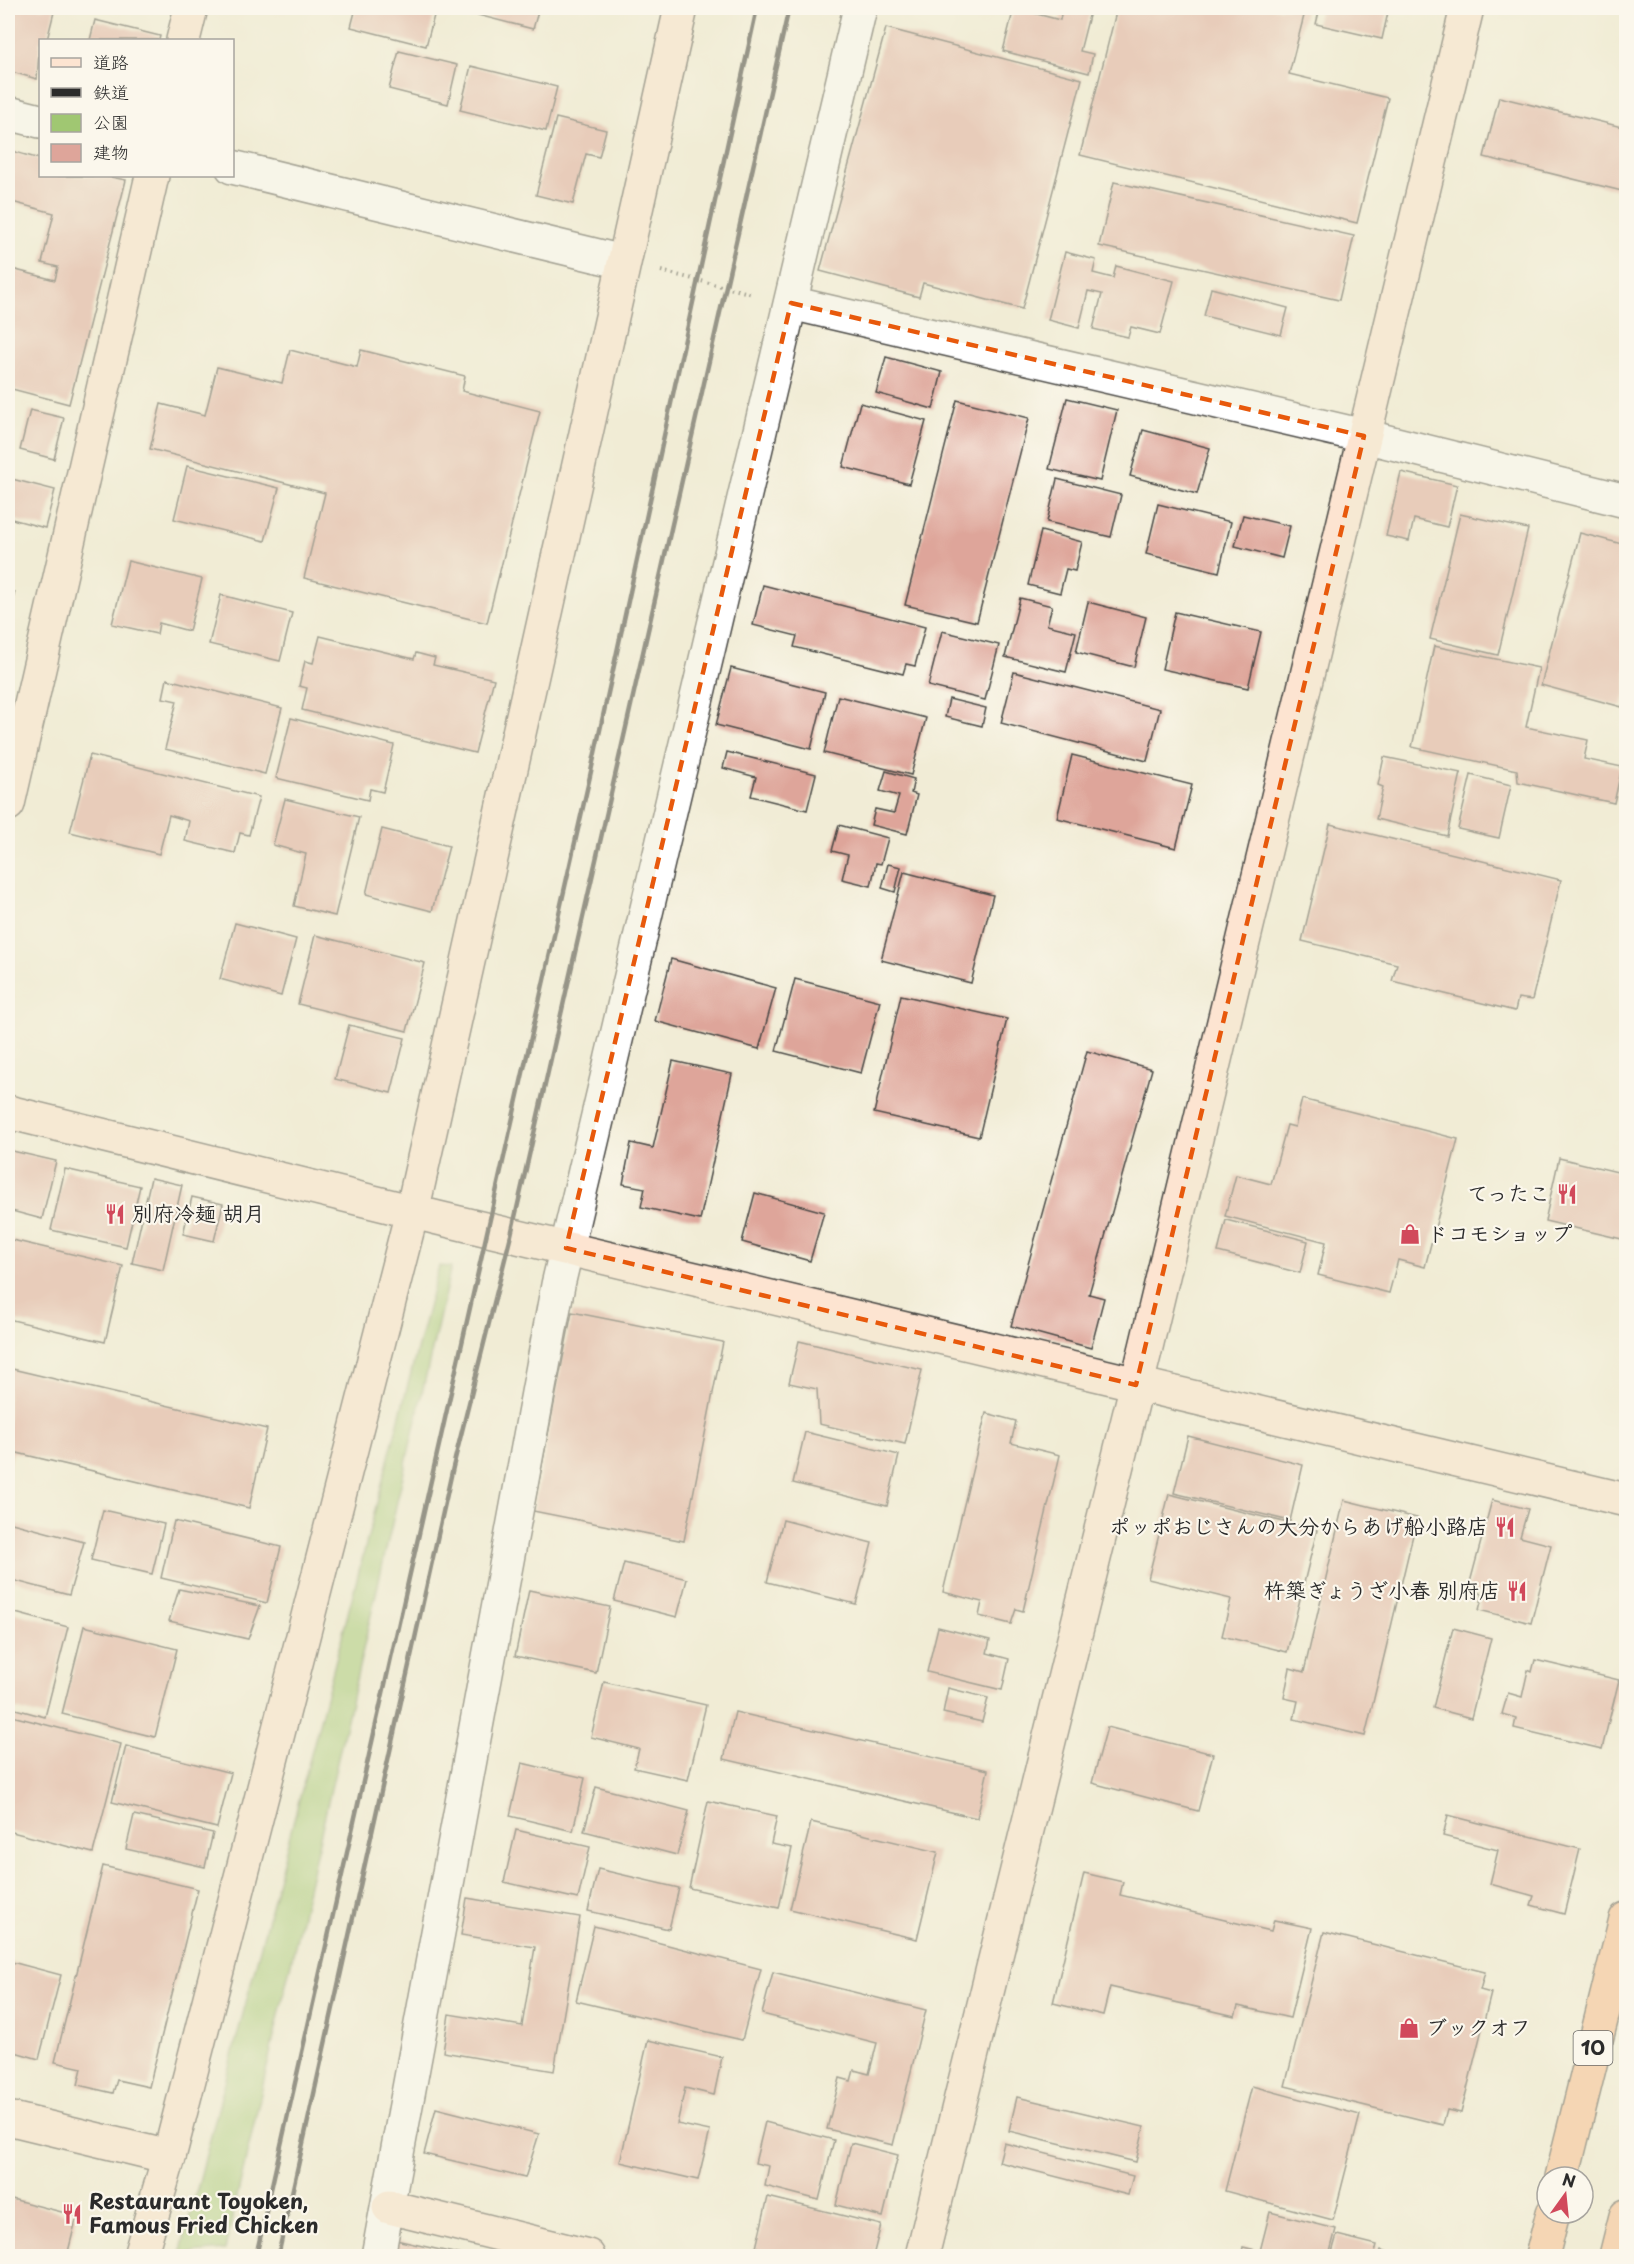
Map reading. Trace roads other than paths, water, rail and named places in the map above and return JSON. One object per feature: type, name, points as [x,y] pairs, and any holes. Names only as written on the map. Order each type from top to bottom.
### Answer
[{"type":"highway","name":"10","points":[[1565,2165],[1626,1919]]},
{"type":"highway","points":[[1616,2256],[1626,2216]]},
{"type":"highway","points":[[1542,2256],[1550,2225]]},
{"type":"street","points":[[183,39],[190,8]]},
{"type":"street","points":[[140,2256],[169,2157],[412,1212],[681,8]]},
{"type":"street","points":[[378,2256],[389,2207],[566,1248],[861,8]]},
{"type":"street","points":[[922,2256],[1136,1385],[1467,8]]},
{"type":"street","points":[[8,113],[39,121]]},
{"type":"street","points":[[234,167],[623,262]]},
{"type":"street","points":[[8,804],[152,177]]},
{"type":"street","points":[[791,303],[1364,436],[1626,501]]},
{"type":"street","points":[[8,1112],[412,1212],[1626,1500]]},
{"type":"street","points":[[8,2118],[169,2157]]},
{"type":"street","points":[[389,2207],[588,2256]]},
{"type":"railway","points":[[256,2256],[590,776],[757,8]]},
{"type":"railway","points":[[278,2256],[453,1467],[511,1235],[789,8]]},
{"type":"place","name":"てったこ","points":[[1567,1194]]},
{"type":"place","name":"別府冷麺 胡月","points":[[115,1214]]},
{"type":"place","name":"ドコモショップ","points":[[1410,1234]]},
{"type":"place","name":"ポッポおじさんの大分からあげ船小路店","points":[[1505,1527]]},
{"type":"place","name":"杵築ぎょうざ小春 別府店","points":[[1517,1591]]},
{"type":"place","name":"ブックオフ","points":[[1409,2028]]},
{"type":"place","name":"Restaurant Toyoken, Famous Fried Chicken","points":[[72,2214]]}]
